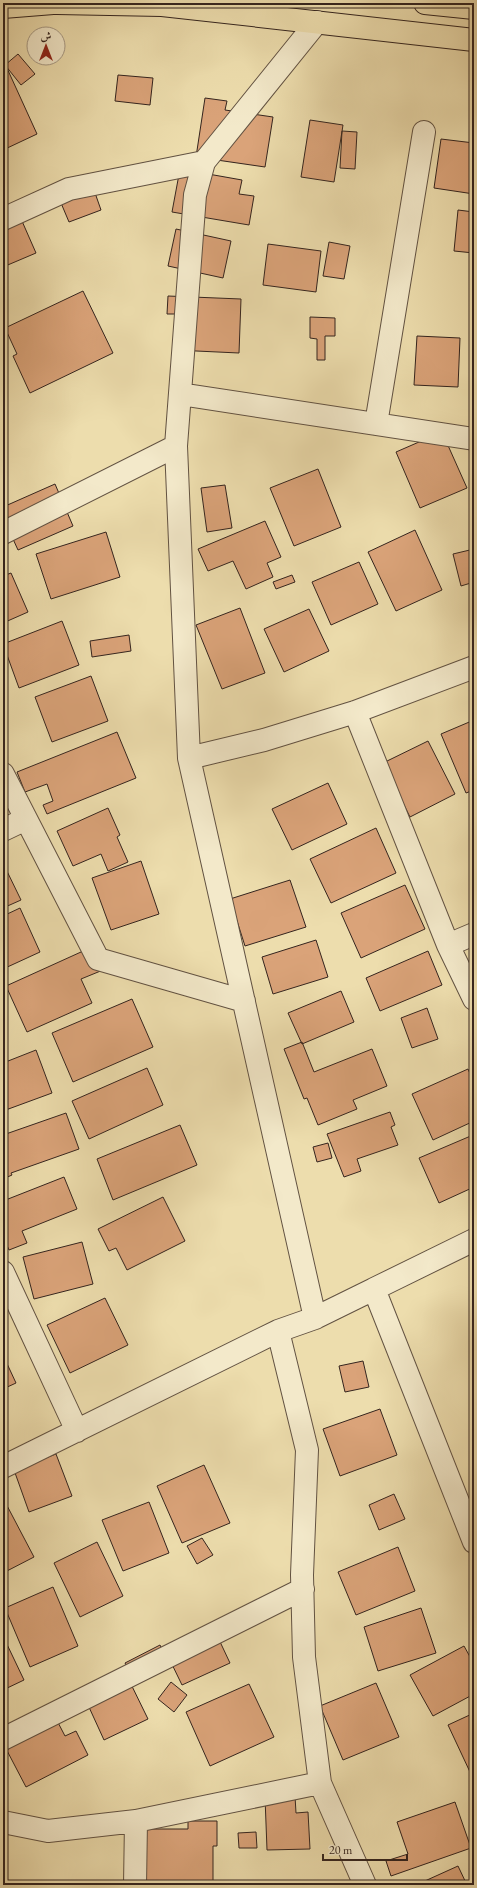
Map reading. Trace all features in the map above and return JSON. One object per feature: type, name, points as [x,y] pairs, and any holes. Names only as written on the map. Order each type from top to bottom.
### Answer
[{"type":"main road","points":[[3,7],[53,3]]},
{"type":"main road","points":[[57,3],[162,5],[474,40]]},
{"type":"main road","points":[[425,3],[474,8]]},
{"type":"street","points":[[315,1318],[189,758],[176,446],[195,195],[204,162],[317,22]]},
{"type":"street","points":[[376,424],[424,132]]},
{"type":"street","points":[[3,219],[69,190],[204,162]]},
{"type":"street","points":[[180,394],[474,439]]},
{"type":"street","points":[[3,533],[176,446]]},
{"type":"street","points":[[189,758],[264,740],[355,712],[474,667]]},
{"type":"street","points":[[355,712],[448,945],[474,999]]},
{"type":"street","points":[[3,774],[98,959],[244,1001]]},
{"type":"street","points":[[3,830],[26,819]]},
{"type":"street","points":[[448,945],[474,934]]},
{"type":"street","points":[[3,1467],[278,1331],[315,1318],[474,1240]]},
{"type":"street","points":[[3,1272],[77,1431]]},
{"type":"street","points":[[374,1289],[474,1542]]},
{"type":"street","points":[[278,1331],[306,1450],[303,1589],[304,1656],[320,1783],[365,1885]]},
{"type":"street","points":[[3,1738],[303,1589]]},
{"type":"street","points":[[3,1822],[48,1831],[136,1821],[320,1783]]},
{"type":"street","points":[[135,1885],[136,1821]]},
{"type":"building","points":[[18,54],[26,63],[26,66],[28,66],[35,74],[21,85],[5,65]]},
{"type":"building","points":[[6,66],[37,134],[3,150],[3,68]]},
{"type":"building","points":[[118,75],[153,78],[150,105],[115,101]]},
{"type":"building","points":[[205,98],[227,101],[225,110],[273,117],[265,167],[196,157]]},
{"type":"building","points":[[310,120],[343,125],[334,182],[301,177]]},
{"type":"building","points":[[342,131],[357,132],[355,169],[340,168]]},
{"type":"building","points":[[441,139],[474,143],[474,194],[434,188]]},
{"type":"building","points":[[180,169],[242,180],[239,194],[254,196],[249,225],[172,212]]},
{"type":"building","points":[[94,190],[101,210],[69,222],[61,203]]},
{"type":"building","points":[[458,210],[474,212],[474,253],[454,251]]},
{"type":"building","points":[[18,212],[36,253],[3,267],[3,219]]},
{"type":"building","points":[[176,229],[231,241],[223,278],[168,266]]},
{"type":"building","points":[[329,242],[350,246],[344,279],[323,276]]},
{"type":"building","points":[[268,244],[321,251],[316,292],[263,285]]},
{"type":"building","points":[[83,291],[113,353],[30,393],[13,356],[17,354],[5,328]]},
{"type":"building","points":[[168,296],[241,299],[239,353],[175,350],[176,314],[167,314]]},
{"type":"building","points":[[310,317],[335,318],[335,336],[325,336],[325,360],[317,360],[317,339],[310,338]]},
{"type":"building","points":[[417,336],[460,338],[458,387],[414,385]]},
{"type":"building","points":[[442,432],[467,488],[420,508],[396,452]]},
{"type":"building","points":[[318,469],[341,527],[294,546],[270,488]]},
{"type":"building","points":[[55,484],[73,526],[18,550],[3,517],[3,507]]},
{"type":"building","points":[[225,485],[232,528],[207,532],[201,488]]},
{"type":"building","points":[[265,521],[281,557],[267,563],[273,577],[246,589],[233,561],[208,571],[198,549]]},
{"type":"building","points":[[415,530],[442,590],[396,611],[368,552]]},
{"type":"building","points":[[106,532],[120,577],[51,599],[36,554]]},
{"type":"building","points":[[474,549],[474,582],[461,586],[453,554]]},
{"type":"building","points":[[359,562],[378,604],[331,625],[312,582]]},
{"type":"building","points":[[11,573],[28,612],[3,623],[3,576]]},
{"type":"building","points":[[292,575],[295,582],[276,589],[273,582]]},
{"type":"building","points":[[240,608],[265,673],[222,689],[196,625]]},
{"type":"building","points":[[309,609],[329,651],[284,672],[264,629]]},
{"type":"building","points":[[62,621],[79,665],[19,688],[3,644]]},
{"type":"building","points":[[129,635],[131,651],[92,657],[90,641]]},
{"type":"building","points":[[91,676],[108,721],[52,742],[35,697]]},
{"type":"building","points":[[474,720],[474,790],[466,793],[441,734]]},
{"type":"building","points":[[117,732],[136,778],[47,814],[43,805],[53,801],[47,784],[25,792],[17,772]]},
{"type":"building","points":[[428,741],[455,794],[410,817],[383,763]]},
{"type":"building","points":[[328,783],[347,824],[292,850],[272,809]]},
{"type":"building","points":[[108,808],[120,835],[117,837],[128,862],[108,871],[101,854],[73,866],[57,831]]},
{"type":"building","points":[[376,828],[396,873],[331,903],[310,859]]},
{"type":"building","points":[[141,861],[159,914],[111,930],[92,878]]},
{"type":"building","points":[[3,863],[21,900],[3,908]]},
{"type":"building","points":[[290,880],[306,927],[245,946],[230,899]]},
{"type":"building","points":[[405,885],[425,929],[361,958],[341,913]]},
{"type":"building","points":[[20,908],[40,952],[3,969],[3,916]]},
{"type":"building","points":[[316,940],[328,977],[273,994],[262,957]]},
{"type":"building","points":[[92,947],[103,970],[81,979],[92,1003],[27,1032],[6,986]]},
{"type":"building","points":[[428,951],[442,985],[380,1011],[366,978]]},
{"type":"building","points":[[341,991],[354,1022],[302,1044],[288,1013]]},
{"type":"building","points":[[132,999],[153,1047],[73,1082],[52,1033]]},
{"type":"building","points":[[427,1008],[438,1039],[412,1048],[401,1018]]},
{"type":"building","points":[[302,1042],[314,1072],[372,1049],[387,1086],[353,1100],[357,1109],[318,1125],[307,1098],[304,1099],[284,1049]]},
{"type":"building","points":[[36,1050],[52,1093],[3,1111],[3,1063]]},
{"type":"building","points":[[147,1068],[163,1105],[89,1139],[72,1101]]},
{"type":"building","points":[[468,1069],[474,1083],[474,1121],[433,1140],[412,1094]]},
{"type":"building","points":[[390,1112],[395,1125],[391,1127],[398,1145],[357,1159],[361,1171],[344,1177],[327,1134]]},
{"type":"building","points":[[66,1113],[79,1149],[11,1173],[12,1175],[3,1179],[3,1135]]},
{"type":"building","points":[[180,1125],[197,1165],[113,1200],[97,1159]]},
{"type":"building","points":[[473,1135],[474,1187],[439,1203],[419,1158]]},
{"type":"building","points":[[328,1143],[332,1158],[317,1162],[313,1147]]},
{"type":"building","points":[[64,1177],[77,1209],[22,1231],[27,1243],[9,1250],[3,1236],[3,1201]]},
{"type":"building","points":[[163,1197],[185,1241],[127,1270],[116,1248],[109,1251],[98,1229]]},
{"type":"building","points":[[82,1242],[93,1284],[34,1299],[23,1257]]},
{"type":"building","points":[[105,1298],[128,1345],[70,1373],[47,1325]]},
{"type":"building","points":[[3,1355],[16,1383],[3,1389]]},
{"type":"building","points":[[363,1361],[369,1387],[345,1392],[339,1366]]},
{"type":"building","points":[[380,1409],[397,1455],[340,1476],[323,1429]]},
{"type":"building","points":[[56,1454],[72,1496],[29,1512],[14,1470]]},
{"type":"building","points":[[204,1465],[230,1523],[182,1543],[157,1486]]},
{"type":"building","points":[[394,1494],[405,1519],[379,1530],[369,1505]]},
{"type":"building","points":[[3,1498],[34,1557],[3,1573]]},
{"type":"building","points":[[149,1502],[169,1553],[123,1571],[102,1520]]},
{"type":"building","points":[[202,1538],[213,1555],[197,1564],[187,1546]]},
{"type":"building","points":[[97,1542],[123,1596],[80,1617],[54,1563]]},
{"type":"building","points":[[398,1547],[415,1591],[356,1615],[338,1572]]},
{"type":"building","points":[[53,1587],[78,1646],[30,1667],[5,1608]]},
{"type":"building","points":[[421,1608],[436,1653],[378,1671],[364,1627]]},
{"type":"building","points":[[214,1629],[230,1663],[182,1685],[166,1652]]},
{"type":"building","points":[[3,1636],[24,1680],[3,1690]]},
{"type":"building","points":[[160,1645],[167,1660],[132,1677],[125,1663]]},
{"type":"building","points":[[464,1646],[474,1664],[474,1694],[433,1716],[410,1675]]},
{"type":"building","points":[[126,1674],[148,1719],[104,1740],[83,1694]]},
{"type":"building","points":[[171,1682],[187,1695],[174,1712],[158,1699]]},
{"type":"building","points":[[376,1683],[399,1737],[343,1760],[320,1706]]},
{"type":"building","points":[[249,1684],[274,1737],[210,1766],[186,1712]]},
{"type":"building","points":[[52,1711],[65,1736],[76,1731],[88,1755],[26,1787],[3,1743]]},
{"type":"building","points":[[474,1713],[474,1770],[470,1772],[448,1725]]},
{"type":"building","points":[[295,1796],[296,1813],[308,1812],[310,1849],[267,1850],[265,1797]]},
{"type":"building","points":[[455,1802],[471,1848],[391,1876],[386,1861],[408,1854],[397,1822]]},
{"type":"building","points":[[188,1821],[217,1821],[217,1846],[213,1846],[213,1882],[141,1881],[141,1829],[188,1829]]},
{"type":"building","points":[[256,1832],[257,1848],[239,1848],[238,1833]]},
{"type":"building","points":[[458,1866],[467,1885],[416,1885]]}]
